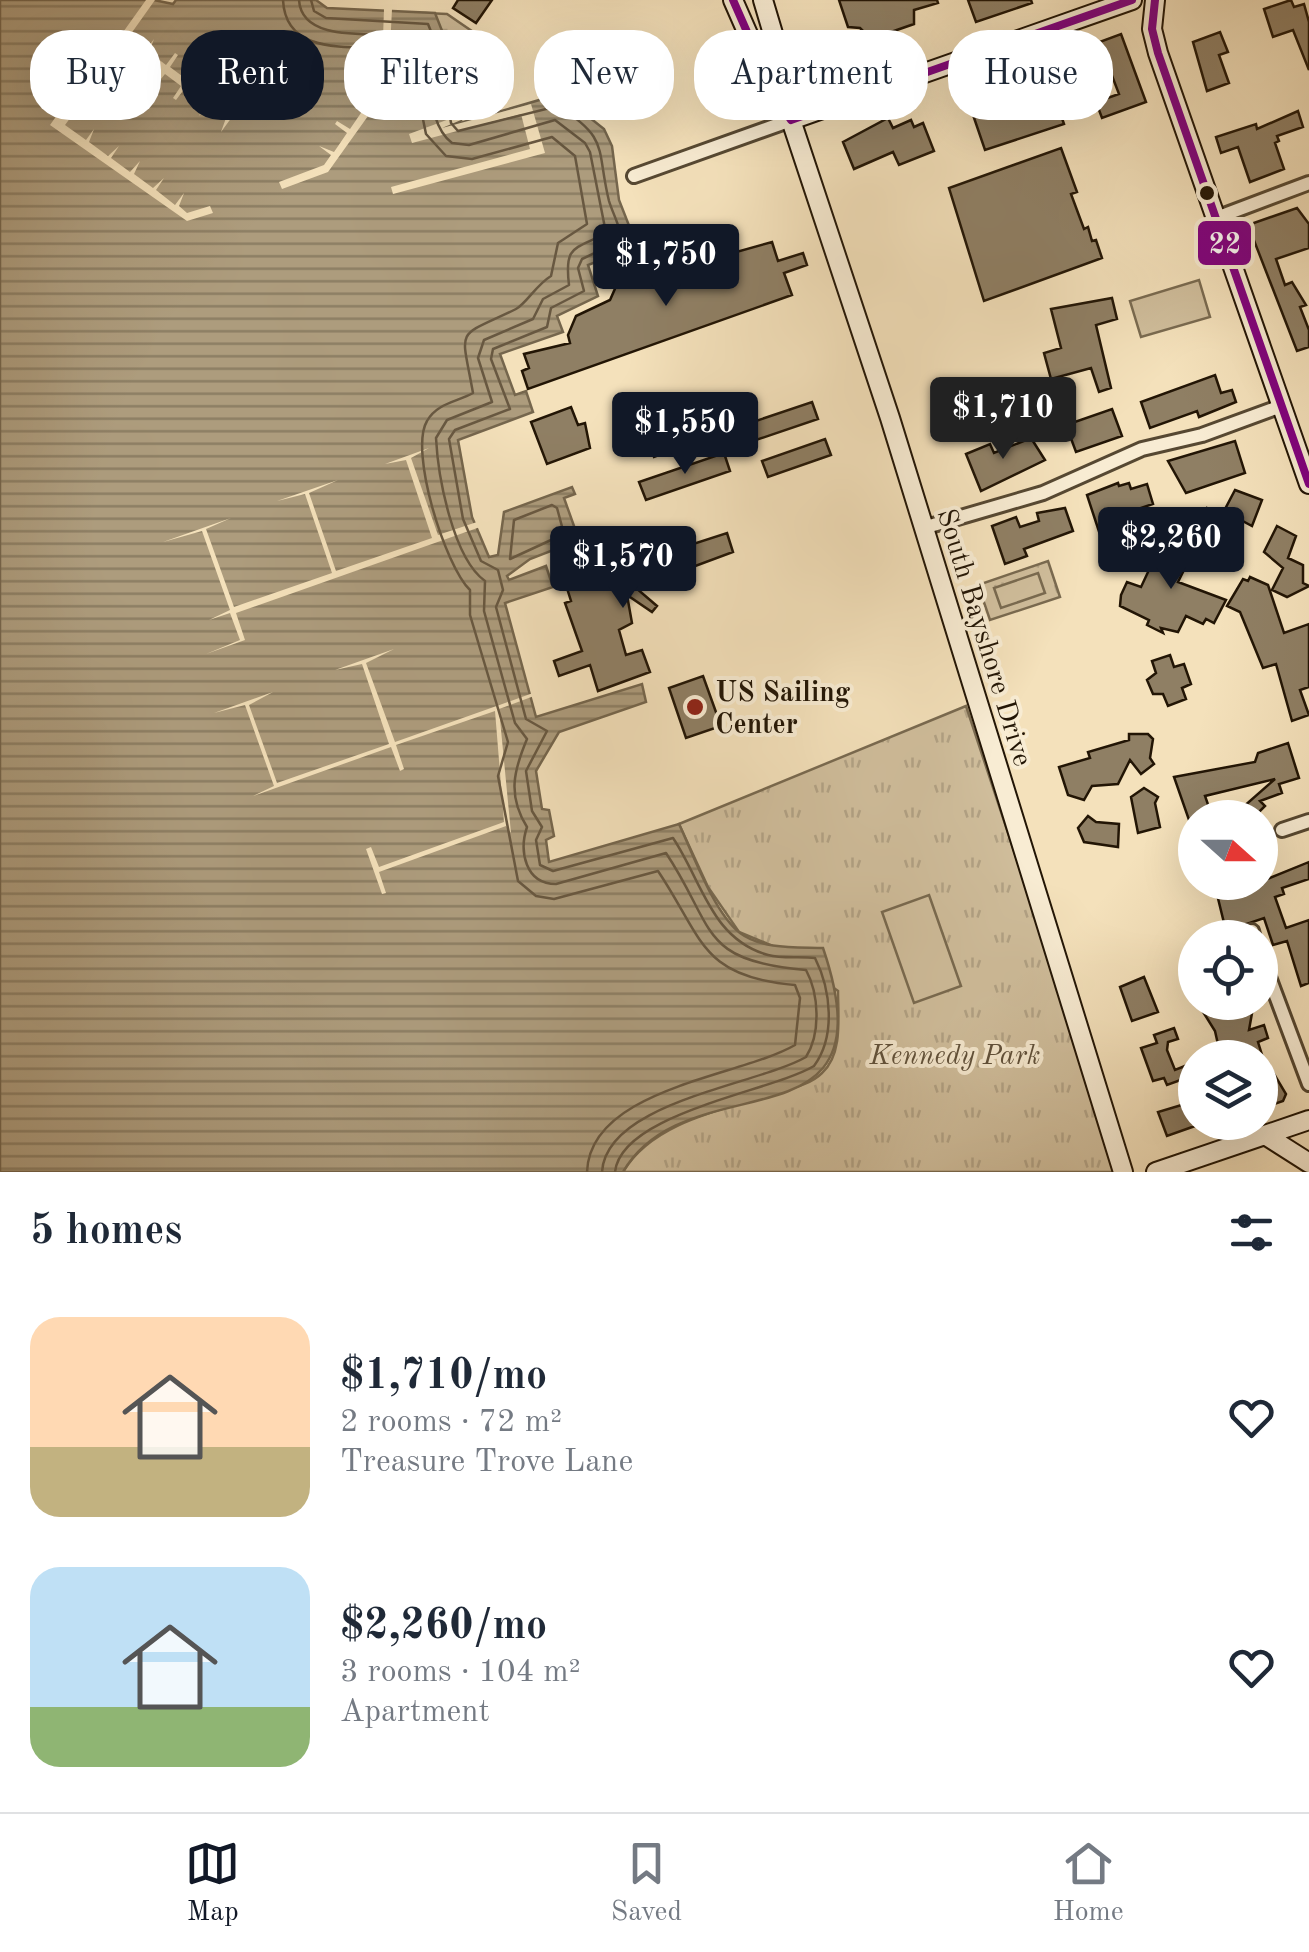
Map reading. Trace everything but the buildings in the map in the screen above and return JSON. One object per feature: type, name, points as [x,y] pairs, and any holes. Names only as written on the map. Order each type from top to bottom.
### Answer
[{"type":"main road","name":"South Bayshore Drive","points":[[733,0],[746,30]]},
{"type":"main road","name":"South Bayshore Drive","points":[[763,0],[772,30]]},
{"type":"main road","points":[[928,72],[1132,0]]},
{"type":"main road","points":[[1155,0],[1155,44],[1282,406],[1302,444],[1309,484]]},
{"type":"main road","name":"South Bayshore Drive","points":[[791,120],[924,528],[1123,1172]]},
{"type":"main road","points":[[1278,1131],[1309,1120]]},
{"type":"main road","points":[[1156,1172],[1252,1140]]},
{"type":"main road","points":[[1270,1140],[1309,1164]]},
{"type":"street","points":[[634,176],[791,120]]},
{"type":"street","points":[[1216,218],[1309,183]]},
{"type":"street","points":[[924,528],[1043,493],[1142,449],[1202,434],[1282,406]]},
{"type":"street","points":[[1282,830],[1309,821]]},
{"type":"street","points":[[1278,1001],[1309,1084]]},
{"type":"green space","points":[[425,13],[447,14],[470,30],[431,30]]},
{"type":"green space","points":[[1199,280],[1210,317],[1141,337],[1130,301]]},
{"type":"green space","points":[[1048,561],[1060,597],[990,620],[978,585]]},
{"type":"green space","points":[[1038,573],[1045,593],[1001,608],[994,588]]},
{"type":"green space","name":"Kennedy Park","points":[[966,706],[1120,1172],[623,1172],[653,1140],[692,1119],[813,1080],[829,1065],[836,1046],[838,991],[773,946],[739,932],[708,887],[679,824]]},
{"type":"green space","points":[[929,895],[961,986],[914,1003],[882,912]]},
{"type":"water","points":[[0,0],[154,0],[173,4],[176,0],[316,0],[327,8],[435,13],[442,30],[344,30],[344,120],[461,120],[443,128],[471,120],[514,120],[514,107],[534,102],[534,120],[593,120],[604,129],[612,146],[619,200],[637,246],[588,265],[598,296],[557,316],[563,332],[500,354],[515,395],[526,391],[533,412],[458,440],[472,517],[489,557],[498,555],[504,512],[572,487],[575,494],[564,498],[579,540],[530,559],[507,576],[509,580],[546,566],[553,587],[505,603],[536,717],[642,684],[646,702],[559,732],[536,771],[542,809],[549,810],[554,836],[546,840],[549,862],[679,824],[713,898],[740,933],[770,945],[823,948],[837,1013],[831,1055],[808,1081],[774,1096],[692,1119],[653,1139],[623,1172],[0,1172]]},
{"type":"pier","points":[[146,0],[155,0],[134,30],[125,30]]},
{"type":"pier","points":[[384,9],[392,9],[391,30],[383,30]]},
{"type":"pier","points":[[175,53],[178,55],[170,67],[181,75],[181,86],[165,74],[161,79],[161,61],[166,65]]},
{"type":"pier","points":[[531,104],[545,153],[393,194],[391,187],[530,149],[521,114],[514,116],[514,109]]},
{"type":"pier","points":[[54,120],[69,120],[65,125],[86,140],[94,129],[89,142],[108,156],[119,146],[111,158],[130,172],[140,161],[134,174],[153,188],[164,178],[156,190],[175,205],[184,193],[179,206],[187,213],[210,206],[213,213],[187,221],[50,125]]},
{"type":"pier","points":[[356,120],[365,120],[328,172],[282,189],[279,182],[324,165],[331,155],[319,146],[334,152],[347,133],[335,124],[337,121],[350,129]]},
{"type":"pier","points":[[447,120],[461,120],[442,128],[472,120],[498,120],[412,143],[409,134]]},
{"type":"pier","points":[[429,448],[411,458],[438,535],[480,521],[483,526],[236,613],[245,640],[206,654],[240,640],[230,613],[209,620],[230,610],[202,531],[163,542],[231,518],[206,529],[234,607],[332,573],[305,494],[277,501],[338,480],[309,493],[336,571],[432,538],[406,460],[385,464]]},
{"type":"pier","points":[[394,649],[366,663],[395,742],[533,693],[534,696],[499,709],[511,833],[506,826],[379,872],[386,893],[382,894],[366,849],[371,847],[379,867],[504,822],[495,711],[396,745],[404,769],[400,771],[391,747],[253,796],[274,786],[245,705],[214,713],[273,692],[249,705],[277,783],[389,744],[362,664],[335,670]]},
{"type":"transit line","name":"22","points":[[733,0],[746,30]]},
{"type":"transit line","name":"22","points":[[928,72],[1132,0]]},
{"type":"transit line","name":"22","points":[[1155,0],[1152,29],[1158,53],[1309,484]]},
{"type":"place","name":"US Sailing Center","points":[[695,707]]}]
